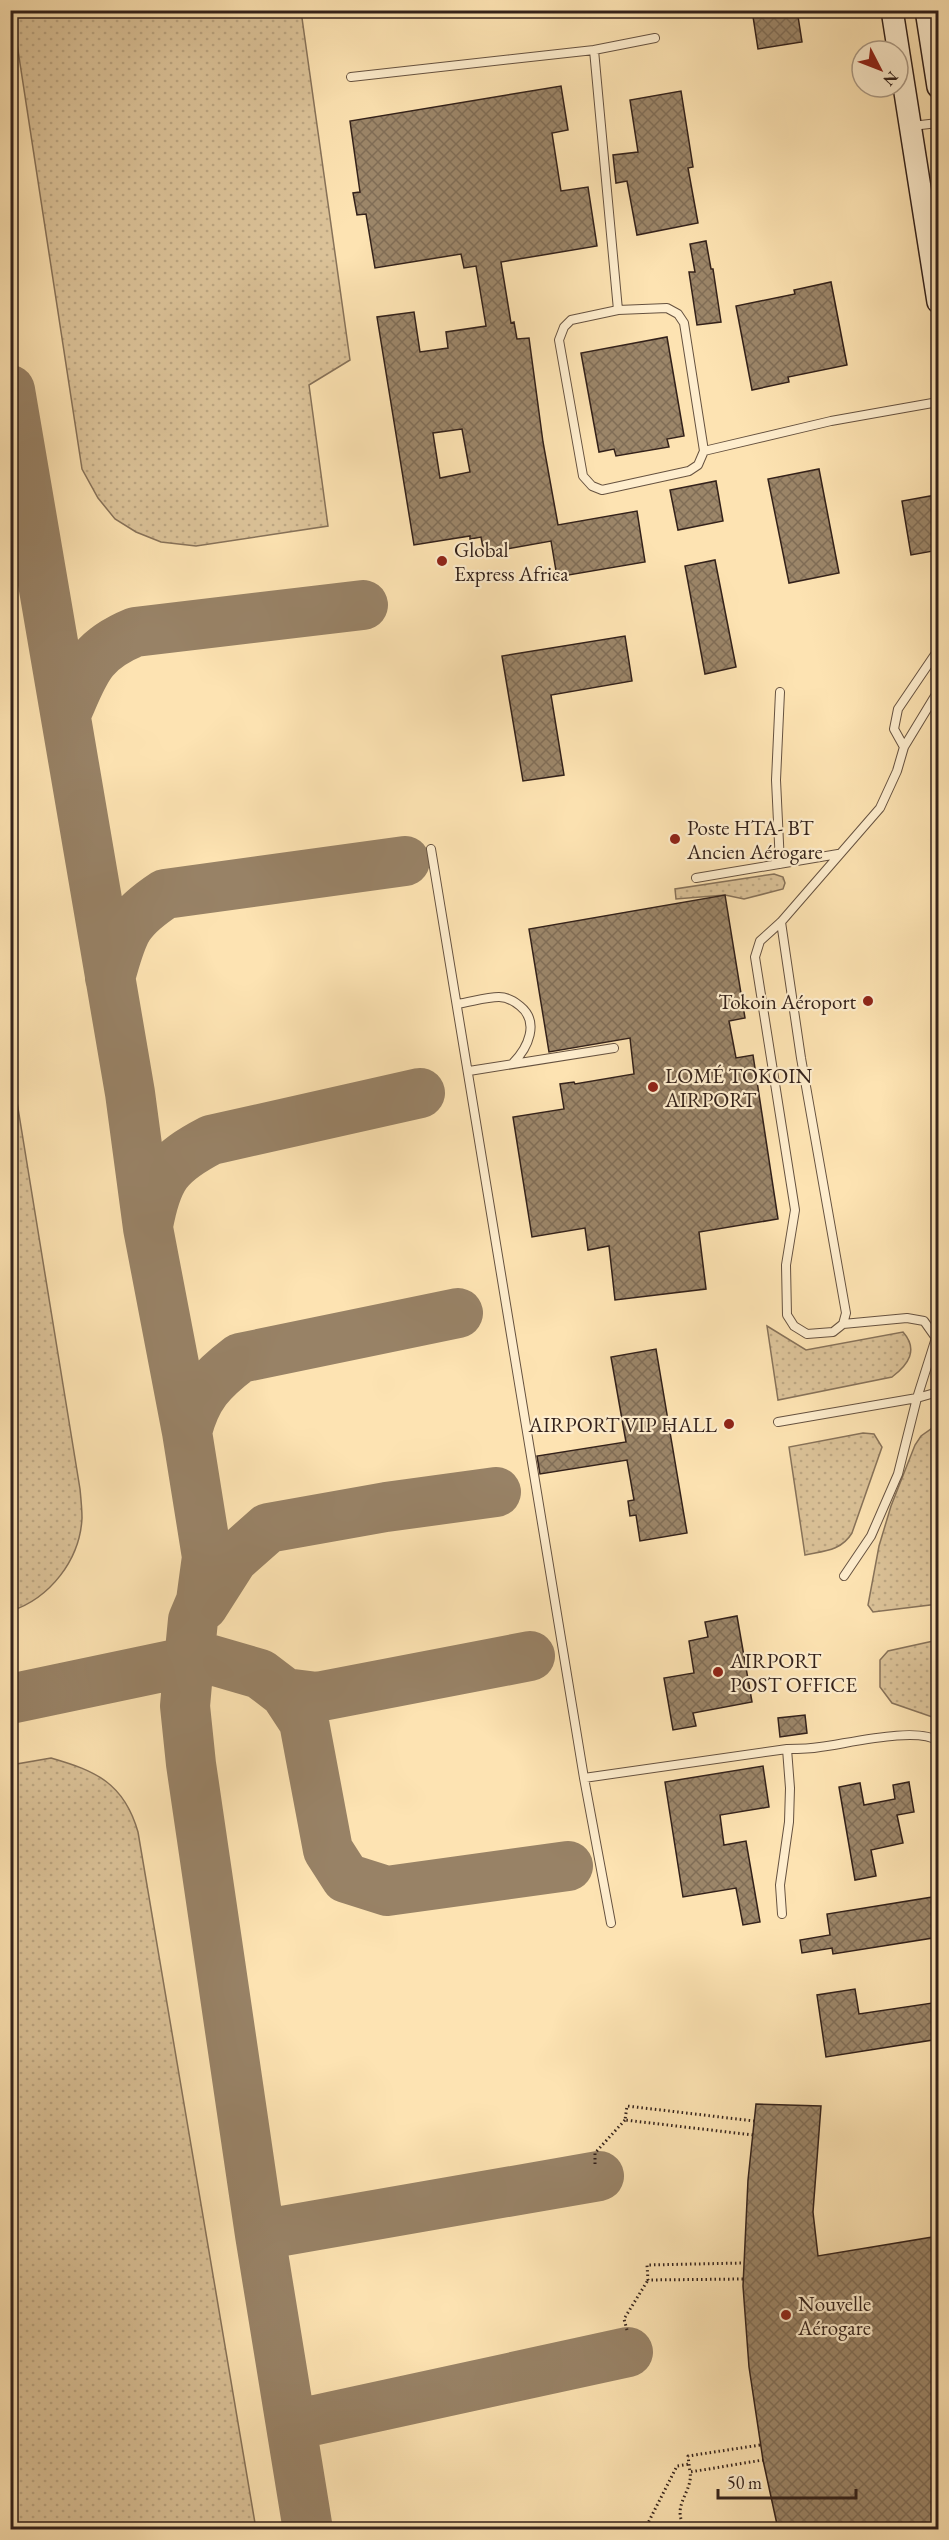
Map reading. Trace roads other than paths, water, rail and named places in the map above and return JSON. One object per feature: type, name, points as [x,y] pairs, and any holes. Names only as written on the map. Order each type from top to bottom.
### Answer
[{"type":"main road","points":[[892,10],[939,302]]},
{"type":"main road","points":[[926,10],[939,87]]},
{"type":"lane","points":[[351,77],[594,50],[655,38]]},
{"type":"lane","points":[[594,50],[618,310]]},
{"type":"lane","points":[[910,127],[939,123]]},
{"type":"lane","points":[[667,308],[678,314],[684,323],[704,451],[698,465],[689,471],[602,489],[592,486],[583,476],[559,340],[564,327],[571,320],[618,310],[667,308]]},
{"type":"lane","points":[[704,451],[831,421],[939,402]]},
{"type":"lane","points":[[904,747],[894,729],[898,709],[939,650]]},
{"type":"lane","points":[[781,922],[801,1058],[846,1313],[843,1324],[834,1332],[807,1334],[794,1326],[787,1315],[786,1265],[795,1210],[755,957],[760,941],[781,922],[880,808],[897,771],[904,747],[939,691]]},
{"type":"lane","points":[[780,692],[776,780],[780,864]]},
{"type":"lane","points":[[431,849],[584,1778],[611,1923]]},
{"type":"lane","points":[[696,878],[838,854]]},
{"type":"lane","points":[[457,1004],[499,997],[513,1000],[525,1010],[530,1021],[530,1036],[523,1052],[513,1063]]},
{"type":"lane","points":[[469,1071],[614,1048]]},
{"type":"lane","points":[[843,1324],[907,1318],[924,1321],[936,1338],[917,1398],[898,1474],[871,1536],[844,1576]]},
{"type":"lane","points":[[778,1422],[917,1398],[939,1392]]},
{"type":"lane","points":[[584,1778],[787,1749],[919,1735],[933,1737],[939,1741]]},
{"type":"lane","points":[[782,1914],[780,1886],[790,1797],[787,1749]]},
{"type":"place","name":"Global Express Africa","points":[[442,561]]},
{"type":"place","name":"Poste HTA- BT Ancien Aérogare","points":[[675,839]]},
{"type":"place","name":"Tokoin Aéroport","points":[[868,1001]]},
{"type":"place","name":"LOMÉ TOKOIN AIRPORT","points":[[653,1087]]},
{"type":"place","name":"AIRPORT VIP HALL","points":[[729,1424]]},
{"type":"place","name":"AIRPORT POST OFFICE","points":[[718,1672]]},
{"type":"place","name":"Nouvelle Aérogare","points":[[786,2315]]}]
